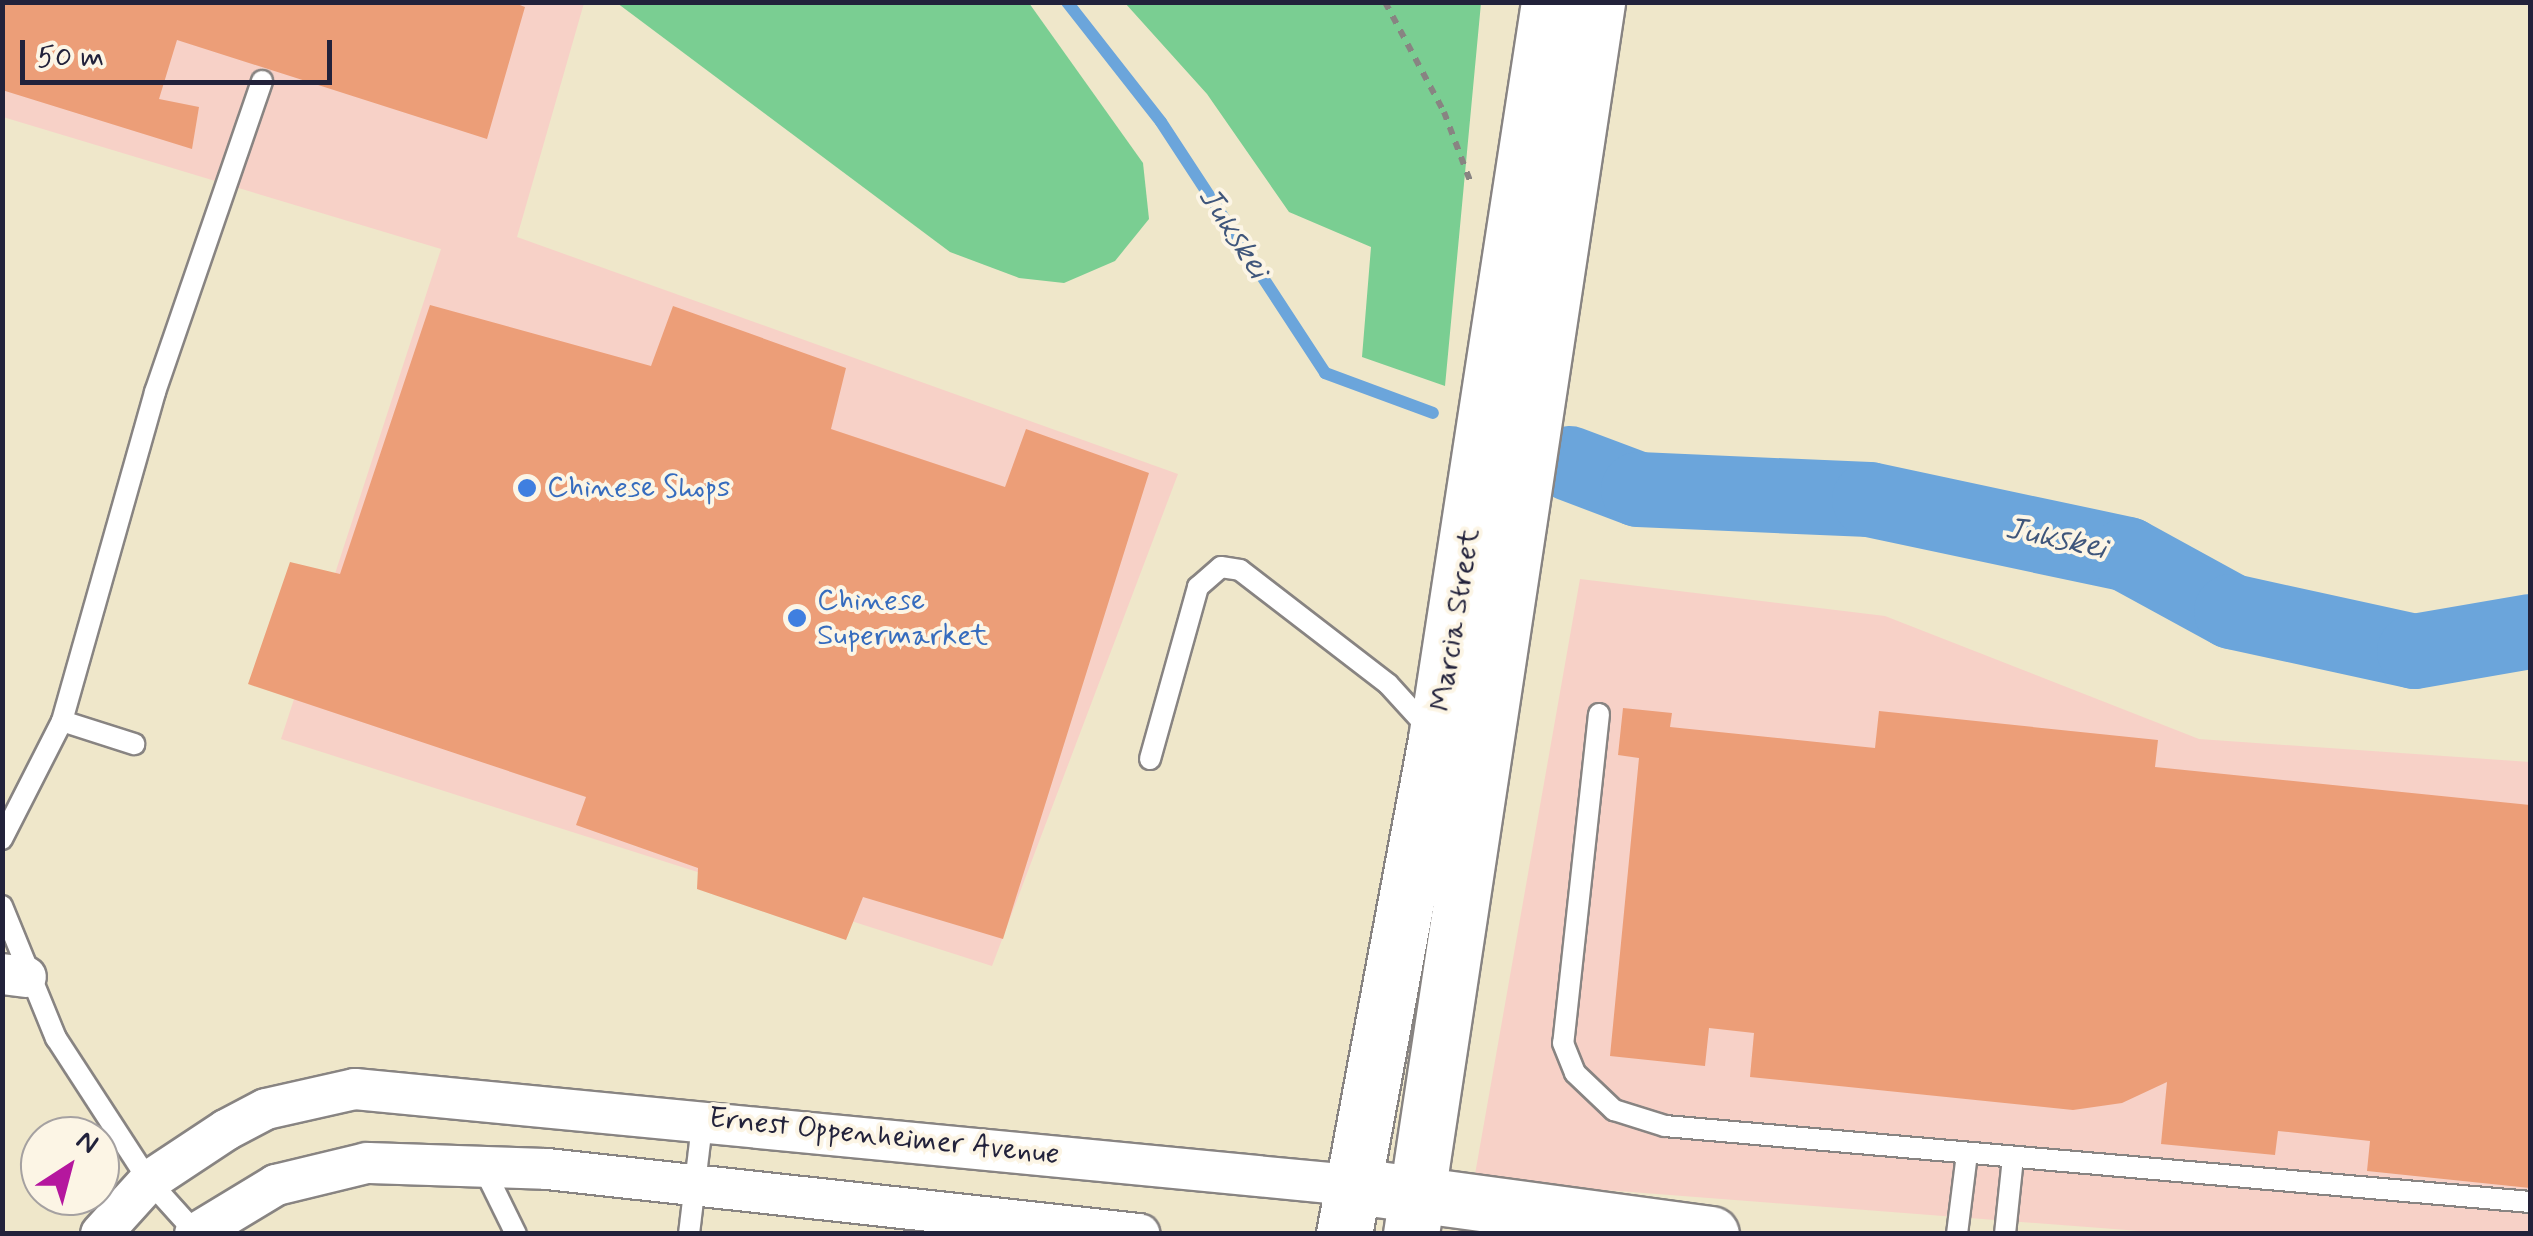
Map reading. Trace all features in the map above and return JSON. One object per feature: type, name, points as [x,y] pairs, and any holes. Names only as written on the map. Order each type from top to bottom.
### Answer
[{"type":"main road","name":"Marcia Street","points":[[1526,332],[1549,2]]},
{"type":"main road","name":"Marcia Street","points":[[1412,1214],[1488,573],[1526,332],[1598,2]]},
{"type":"main road","name":"Marcia Street","points":[[1347,1209],[1436,739],[1488,573]]},
{"type":"main road","name":"Ernest Oppenheimer Avenue","points":[[1347,1209],[1711,1234]]},
{"type":"street","name":"Ernest Oppenheimer Avenue","points":[[100,1234],[149,1181],[266,1109],[355,1089],[702,1116],[1347,1209]]},
{"type":"street","points":[[196,1233],[276,1184],[327,1170],[482,1165],[693,1184],[1138,1234]]},
{"type":"lane","points":[[2,838],[62,722],[155,392],[262,81]]},
{"type":"lane","points":[[1150,758],[1206,575],[1240,570],[1388,684],[1436,739]]},
{"type":"lane","points":[[1599,714],[1563,1043],[1575,1073],[1614,1110],[1665,1126],[2530,1202]]},
{"type":"lane","points":[[62,722],[134,744]]},
{"type":"lane","points":[[2,906],[14,976],[149,1181],[196,1233]]},
{"type":"lane","points":[[689,1234],[702,1116]]},
{"type":"lane","points":[[1957,1234],[1966,1154]]},
{"type":"lane","points":[[2005,1234],[2013,1158]]},
{"type":"lane","points":[[482,1165],[516,1234]]},
{"type":"path","points":[[1384,2],[1444,112],[1476,198]]},
{"type":"shaded area","points":[[2,3],[584,3],[517,237],[1178,474],[992,966],[281,739],[441,249],[3,117]]},
{"type":"shaded area","points":[[1580,579],[1885,616],[2199,739],[2530,762],[2530,1233],[2166,1233],[1474,1180]]},
{"type":"green space","points":[[617,3],[1029,3],[1143,163],[1149,219],[1115,261],[1064,283],[1019,278],[950,252]]},
{"type":"green space","points":[[1125,3],[1481,3],[1445,386],[1362,357],[1371,247],[1289,212],[1207,94]]},
{"type":"building","points":[[2,2],[512,2],[525,7],[487,139],[177,40],[159,99],[199,107],[192,149],[2,90]]},
{"type":"building","points":[[430,305],[651,366],[673,306],[846,368],[831,429],[1005,487],[1026,429],[1149,473],[1003,939],[863,897],[846,940],[697,889],[698,868],[576,825],[586,797],[248,684],[290,562],[340,574]]},
{"type":"building","points":[[1623,708],[1672,713],[1670,727],[1875,748],[1879,711],[2158,740],[2155,767],[2530,805],[2530,1188],[2367,1171],[2370,1141],[2278,1131],[2275,1155],[2161,1144],[2167,1082],[2122,1103],[2073,1110],[1750,1077],[1754,1033],[1709,1028],[1705,1066],[1610,1056],[1639,758],[1618,755]]},
{"type":"waterway","name":"Jukskei","points":[[1067,2],[1161,122],[1325,373],[1433,413]]},
{"type":"waterway","name":"Jukskei","points":[[1569,463],[1638,489],[1869,499],[2127,554],[2231,611],[2414,651],[2530,631]]},
{"type":"place","name":"Chinese Shops","points":[[527,488]]},
{"type":"place","name":"Chinese Supermarket","points":[[797,618]]}]
